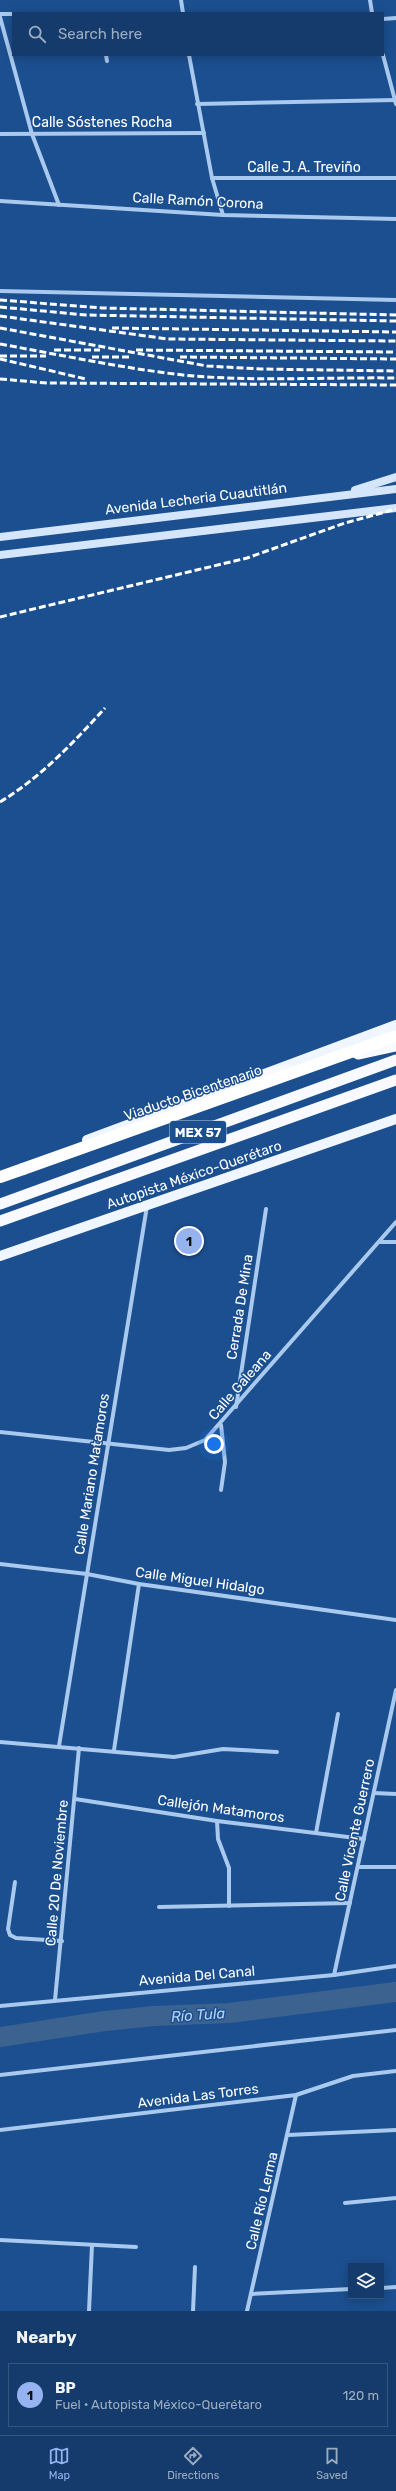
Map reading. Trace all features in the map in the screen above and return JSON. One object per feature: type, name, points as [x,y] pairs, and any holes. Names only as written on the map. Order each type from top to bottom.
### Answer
[{"type":"highway","name":"Viaducto Bicentenario","points":[[0,1177],[18,1168],[396,1036]]},
{"type":"highway","points":[[258,1077],[396,1046]]},
{"type":"highway","name":"MEX 57","points":[[0,1204],[396,1060]]},
{"type":"highway","name":"MEX 57","points":[[0,1221],[396,1080]]},
{"type":"highway","points":[[0,1173],[18,1168]]},
{"type":"main road","points":[[342,494],[396,476]]},
{"type":"main road","name":"Avenida Lecheria Cuautitlán","points":[[0,537],[342,494],[396,489]]},
{"type":"main road","points":[[0,555],[396,508]]},
{"type":"main road","points":[[18,1168],[396,1025]]},
{"type":"main road","name":"Autopista México-Querétaro","points":[[0,1256],[396,1119]]},
{"type":"street","points":[[181,0],[183,12]]},
{"type":"street","points":[[370,0],[372,12]]},
{"type":"street","points":[[12,14],[0,16],[32,134],[59,205]]},
{"type":"street","points":[[384,18],[396,18]]},
{"type":"street","points":[[106,56],[107,61]]},
{"type":"street","points":[[189,56],[212,178],[223,215]]},
{"type":"street","points":[[383,56],[396,104]]},
{"type":"street","points":[[197,104],[395,100]]},
{"type":"street","name":"Calle Sóstenes Rocha","points":[[0,134],[204,133]]},
{"type":"street","name":"Calle J. A. Treviño","points":[[212,178],[396,178]]},
{"type":"street","name":"Calle Ramón Corona","points":[[0,201],[223,215],[396,219]]},
{"type":"street","points":[[0,291],[396,300]]},
{"type":"street","name":"Calle Mariano Matamoros","points":[[59,1746],[148,1206]]},
{"type":"street","name":"Cerrada De Mina","points":[[236,1408],[266,1209]]},
{"type":"street","name":"Calle Galeana","points":[[0,1432],[168,1450],[186,1448],[205,1440],[236,1408],[396,1222]]},
{"type":"street","points":[[380,1242],[396,1242]]},
{"type":"street","points":[[221,1425],[225,1462],[221,1490]]},
{"type":"street","name":"Calle Miguel Hidalgo","points":[[0,1564],[87,1574],[139,1584],[396,1620]]},
{"type":"street","points":[[114,1750],[139,1584]]},
{"type":"street","name":"Calle Vicente Guerrero","points":[[334,1975],[396,1690]]},
{"type":"street","points":[[316,1833],[338,1714]]},
{"type":"street","points":[[0,1742],[174,1756],[223,1749],[277,1752]]},
{"type":"street","name":"Calle 20 De Noviembre","points":[[55,2000],[80,1748]]},
{"type":"street","points":[[374,1793],[396,1794]]},
{"type":"street","name":"Callejón Matamoros","points":[[74,1799],[217,1821],[364,1839]]},
{"type":"street","points":[[217,1821],[218,1839],[229,1868],[229,1906]]},
{"type":"street","points":[[358,1868],[396,1867]]},
{"type":"street","points":[[15,1882],[8,1929],[10,1935],[16,1938],[62,1941]]},
{"type":"street","points":[[159,1907],[350,1903]]},
{"type":"street","name":"Avenida Del Canal","points":[[0,2006],[334,1975],[396,1966]]},
{"type":"street","points":[[0,2076],[396,2030]]},
{"type":"street","name":"Avenida Las Torres","points":[[0,2130],[296,2095],[353,2076],[396,2071]]},
{"type":"street","name":"Calle Río Lerma","points":[[247,2311],[296,2095]]},
{"type":"street","points":[[288,2135],[396,2130]]},
{"type":"street","points":[[345,2203],[396,2198]]},
{"type":"street","points":[[0,2240],[136,2247]]},
{"type":"street","points":[[89,2311],[92,2245]]},
{"type":"street","points":[[193,2311],[195,2267]]},
{"type":"street","points":[[384,2288],[396,2287]]},
{"type":"street","points":[[251,2294],[348,2289]]},
{"type":"waterway","name":"Río Tula","points":[[0,2037],[105,2021],[154,2016],[229,2013],[396,1992]]},
{"type":"railway","points":[[0,300],[102,308],[396,315]]},
{"type":"railway","points":[[0,307],[86,315],[396,321]]},
{"type":"railway","points":[[0,316],[168,339],[396,341]]},
{"type":"railway","points":[[0,328],[207,366],[261,369],[396,371]]},
{"type":"railway","points":[[112,328],[396,332]]},
{"type":"railway","points":[[0,344],[114,365],[183,375],[263,379],[396,378]]},
{"type":"railway","points":[[54,350],[100,350]]},
{"type":"railway","points":[[136,350],[396,352]]},
{"type":"railway","points":[[0,356],[46,356]]},
{"type":"railway","points":[[92,357],[132,357]]},
{"type":"railway","points":[[180,357],[396,359]]},
{"type":"railway","points":[[0,359],[86,379]]},
{"type":"railway","points":[[0,379],[47,383],[396,385]]},
{"type":"railway","points":[[0,617],[247,558],[345,523],[396,509]]},
{"type":"railway","points":[[0,802],[43,771],[105,708]]},
{"type":"place","name":"BP","points":[[189,1241]]}]
